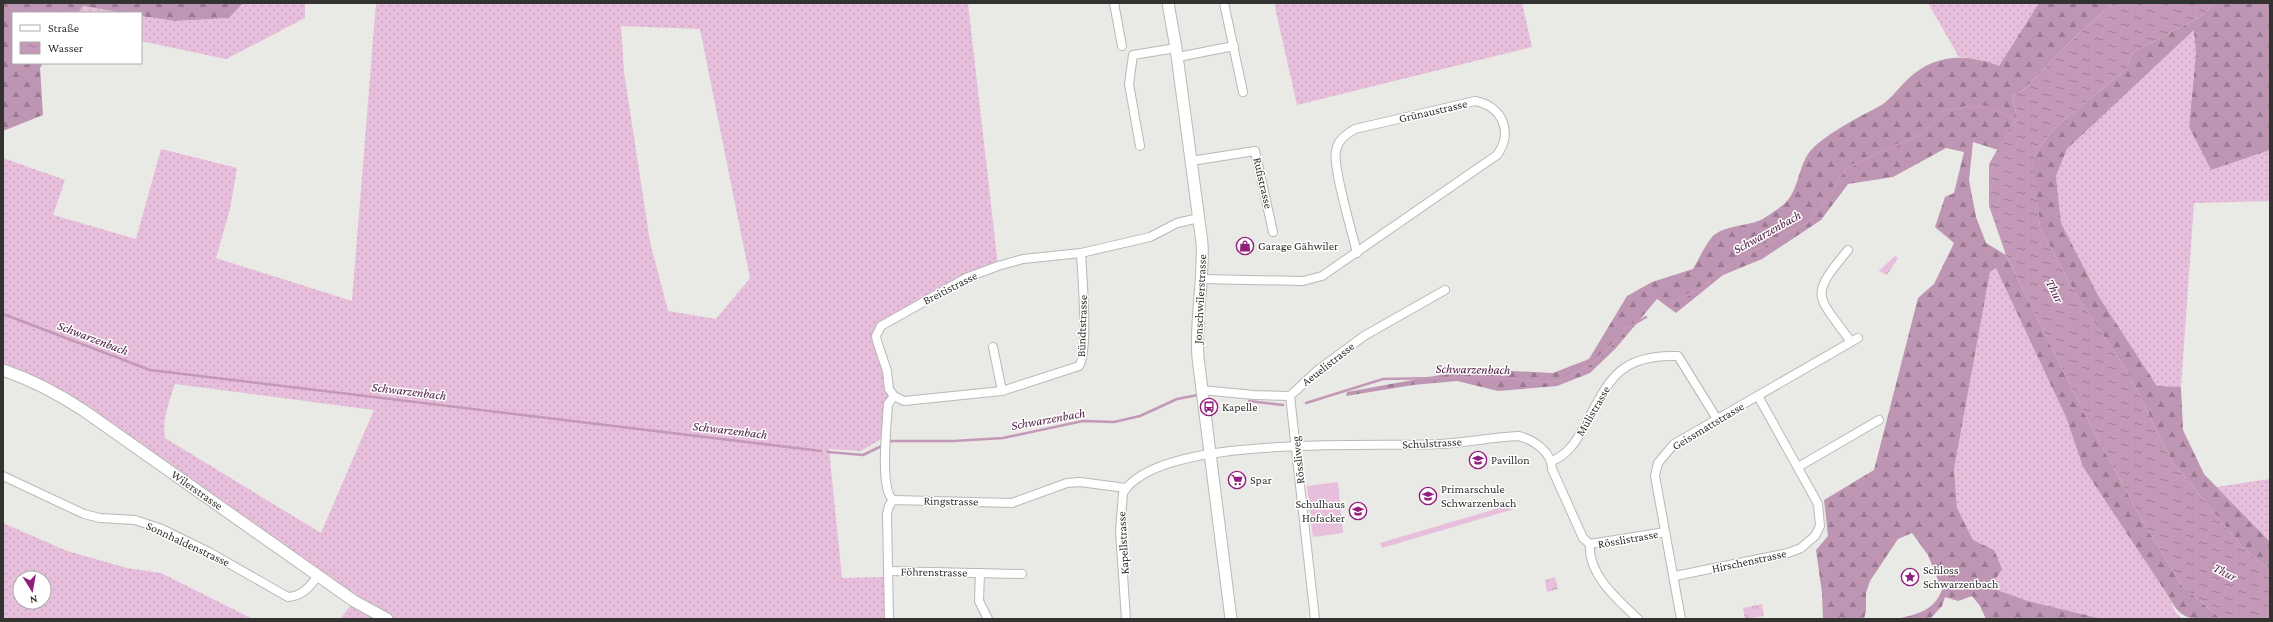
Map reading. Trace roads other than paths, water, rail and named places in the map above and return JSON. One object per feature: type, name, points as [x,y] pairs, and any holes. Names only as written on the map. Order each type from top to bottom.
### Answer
[{"type":"street","points":[[1114,3],[1122,46]]},
{"type":"street","name":"Jonschwilerstrasse","points":[[1168,3],[1177,53],[1199,218],[1203,262],[1197,324],[1202,390],[1231,619]]},
{"type":"street","points":[[1224,3],[1243,92]]},
{"type":"street","points":[[1140,146],[1128,84],[1133,56],[1177,53],[1234,46]]},
{"type":"street","name":"Grünaustrasse","points":[[1202,279],[1313,280],[1322,276],[1357,253],[1497,155],[1502,149],[1505,135],[1503,121],[1495,110],[1487,103],[1475,101],[1355,129],[1345,135],[1338,145],[1335,163],[1357,253]]},
{"type":"street","name":"Rufistrasse","points":[[1191,161],[1255,151],[1273,232]]},
{"type":"street","name":"Breitistrasse","points":[[894,396],[889,389],[887,371],[877,341],[878,330],[885,322],[966,278],[998,266],[1023,260],[1081,253],[1150,238],[1177,223],[1199,218]]},
{"type":"street","name":"Geissmattstrasse","points":[[1681,619],[1675,576],[1656,484],[1658,463],[1674,444],[1855,340],[1823,302],[1820,294],[1826,276],[1848,250]]},
{"type":"street","name":"Bündtstrasse","points":[[894,396],[904,401],[1002,392],[1076,368],[1081,363],[1084,349],[1084,291],[1081,253]]},
{"type":"street","name":"Aeuelistrasse","points":[[1202,390],[1254,395],[1290,396],[1318,370],[1364,336],[1445,290]]},
{"type":"street","points":[[993,347],[1002,392]]},
{"type":"street","name":"Mülistrasse","points":[[1552,461],[1561,457],[1578,437],[1613,377],[1638,360],[1651,356],[1678,356],[1717,419]]},
{"type":"street","name":"Wilerstrasse","points":[[3,370],[30,380],[57,393],[354,601],[387,619]]},
{"type":"street","points":[[888,619],[887,514],[889,506],[893,500],[886,488],[886,437],[888,404],[894,396]]},
{"type":"street","name":"Rössliweg","points":[[1290,396],[1297,446],[1315,619]]},
{"type":"street","name":"Hirschenstrasse","points":[[1675,576],[1786,554],[1808,543],[1815,536],[1820,526],[1820,513],[1814,494],[1758,396]]},
{"type":"street","points":[[1798,467],[1879,420]]},
{"type":"street","name":"Schulstrasse","points":[[1210,455],[1297,446],[1439,444],[1518,436],[1527,438],[1538,445],[1552,461],[1552,469],[1583,538],[1590,544]]},
{"type":"street","points":[[1126,488],[1140,477],[1156,468],[1210,455]]},
{"type":"street","name":"Sonnhaldenstrasse","points":[[3,476],[84,514],[100,518],[135,520],[162,529],[214,554],[288,597],[297,596],[304,592],[318,576]]},
{"type":"street","name":"Ringstrasse","points":[[893,500],[1012,503],[1067,483],[1080,482],[1126,488]]},
{"type":"street","name":"Kapellstrasse","points":[[1126,488],[1123,493],[1120,515],[1126,619]]},
{"type":"street","name":"Rösslistrasse","points":[[1590,544],[1665,532]]},
{"type":"street","points":[[1590,544],[1590,552],[1600,578],[1638,619]]},
{"type":"street","name":"Föhrenstrasse","points":[[888,571],[1022,574]]},
{"type":"street","name":"Föhrenstrasse","points":[[980,573],[979,603],[988,619]]},
{"type":"water","name":"Thur","points":[[2113,3],[2216,3],[2200,17],[2132,53],[2127,69],[2057,126],[2043,142],[2033,161],[2040,227],[2075,293],[2129,374],[2172,461],[2244,549],[2270,570],[2270,619],[2221,619],[2182,586],[2140,517],[2082,409],[2006,255],[1989,206],[1989,164],[2017,116],[2012,96],[2023,90],[2077,35]]},
{"type":"waterway","name":"Schwarzenbach","points":[[1669,304],[1698,290],[1733,262],[1807,223],[1832,193],[1840,176],[1847,168],[1923,133],[1943,111],[1966,107],[1982,107],[1997,111],[2017,121]]},
{"type":"waterway","name":"Schwarzenbach","points":[[3,314],[150,370],[821,451]]},
{"type":"waterway","name":"Schwarzenbach","points":[[1306,403],[1383,379],[1492,377],[1544,382],[1560,381],[1581,370],[1604,353],[1626,329],[1646,317]]},
{"type":"waterway","name":"Schwarzenbach","points":[[828,452],[863,455],[892,441],[954,441],[1003,438],[1083,421],[1114,422],[1140,416],[1177,399],[1198,395]]},
{"type":"waterway","name":"Schwarzenbach","points":[[1249,401],[1283,405]]},
{"type":"place","name":"Garage Gähwiler","points":[[1245,246]]},
{"type":"place","name":"Kapelle","points":[[1209,407]]},
{"type":"place","name":"Pavillon","points":[[1478,460]]},
{"type":"place","name":"Spar","points":[[1237,480]]},
{"type":"place","name":"Primarschule Schwarzenbach","points":[[1428,496]]},
{"type":"place","name":"Schulhaus Hofacker","points":[[1358,511]]},
{"type":"place","name":"Schloss Schwarzenbach","points":[[1910,577]]}]
